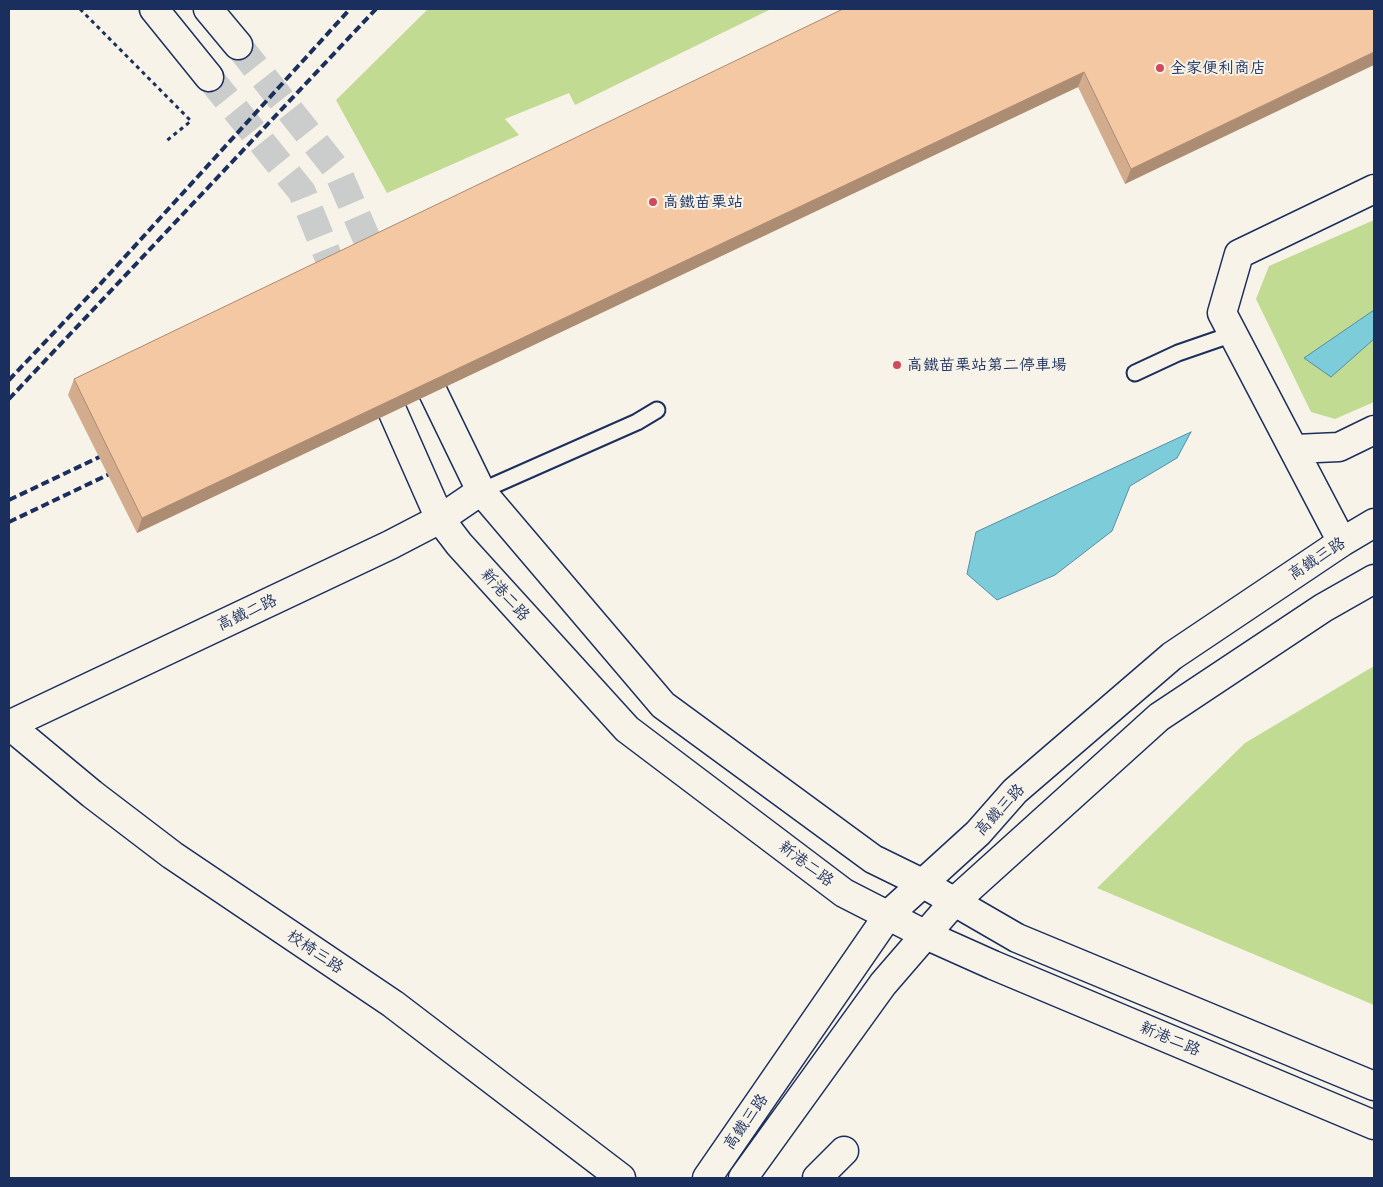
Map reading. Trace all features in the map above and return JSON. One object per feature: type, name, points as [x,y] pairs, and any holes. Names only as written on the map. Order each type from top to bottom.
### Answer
[{"type":"street","points":[[154,9],[209,77]]},
{"type":"street","points":[[208,9],[238,45]]},
{"type":"street","points":[[1342,542],[1295,449],[1222,313],[1239,254],[1374,189]]},
{"type":"street","name":"新港二路","points":[[432,390],[481,492],[663,705],[873,859],[922,883],[953,903],[1038,948],[1374,1086]]},
{"type":"street","name":"新港二路","points":[[391,408],[440,519],[459,544],[627,729],[844,892],[926,934],[993,965],[1374,1124]]},
{"type":"street","points":[[1295,449],[1338,447],[1374,430]]},
{"type":"street","name":"高鐵二路","points":[[9,725],[440,519],[481,492]]},
{"type":"street","name":"高鐵三路","points":[[707,1178],[888,914],[978,833],[1015,791],[1172,656],[1342,542],[1374,523]]},
{"type":"street","name":"高鐵三路","points":[[743,1178],[883,984],[953,903],[1159,717],[1322,608],[1374,579]]},
{"type":"street","name":"校椅三路","points":[[9,725],[92,794],[172,855],[393,1004],[621,1178]]},
{"type":"street","points":[[816,1178],[844,1151]]},
{"type":"lane","points":[[1135,374],[1178,353],[1233,334]]},
{"type":"lane","points":[[481,492],[637,422],[657,410]]},
{"type":"path","points":[[80,9],[191,120],[165,142]]},
{"type":"green space","points":[[428,9],[771,9],[575,105],[569,93],[505,119],[519,135],[387,193],[336,100]]},
{"type":"green space","points":[[1374,220],[1374,402],[1335,419],[1311,412],[1256,299],[1269,266]]},
{"type":"green space","points":[[1374,666],[1374,1005],[1097,888],[1245,743]]},
{"type":"water","points":[[1374,310],[1374,339],[1331,377],[1304,358]]},
{"type":"water","points":[[1191,432],[1177,458],[1130,486],[1112,531],[1055,575],[997,600],[967,574],[976,532]]},
{"type":"building","name":"高鐵苗栗站","points":[[843,9],[1374,9],[1374,52],[1131,169],[1084,72],[142,518],[74,379]]},
{"type":"tunnel","points":[[238,45],[337,170],[381,272]]},
{"type":"tunnel","points":[[209,77],[302,192],[342,291]]},
{"type":"railway","points":[[9,380],[103,281],[350,9]]},
{"type":"railway","points":[[9,399],[376,9]]},
{"type":"railway","points":[[9,500],[110,452]]},
{"type":"railway","points":[[9,522],[120,469]]},
{"type":"place","name":"全家便利商店","points":[[1160,68]]},
{"type":"place","name":"高鐵苗栗站","points":[[653,202]]},
{"type":"place","name":"高鐵苗栗站第二停車場","points":[[897,365]]}]
